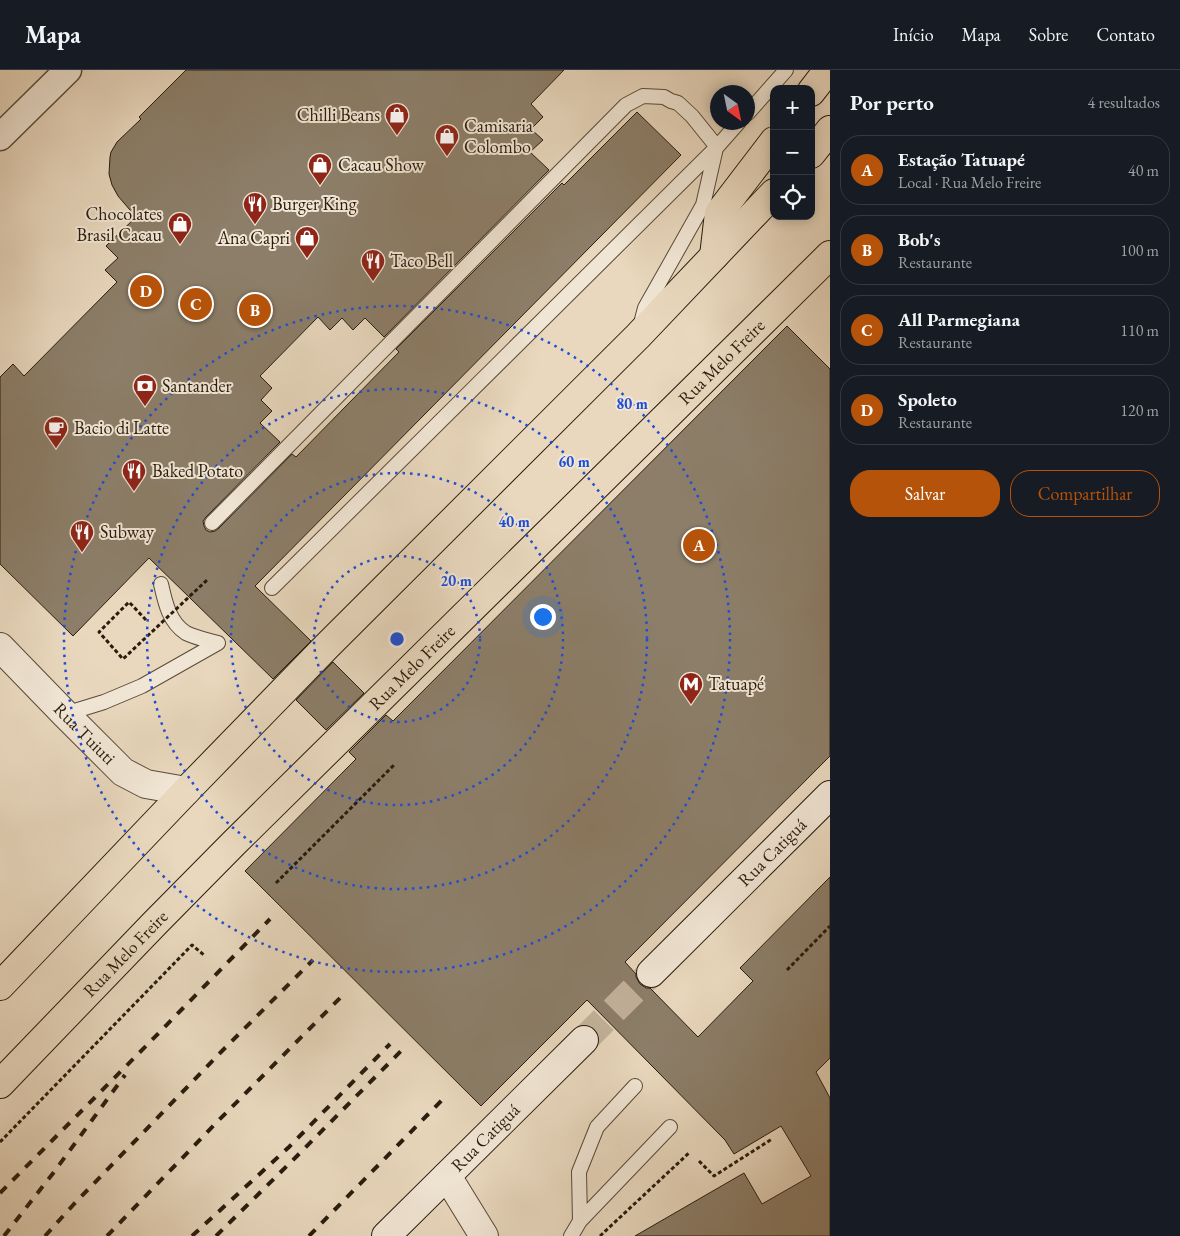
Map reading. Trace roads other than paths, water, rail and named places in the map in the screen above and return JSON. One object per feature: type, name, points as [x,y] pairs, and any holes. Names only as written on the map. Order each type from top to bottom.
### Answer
[{"type":"highway","points":[[815,87],[828,70]]},
{"type":"highway","points":[[815,149],[830,130]]},
{"type":"highway","points":[[714,256],[719,212],[770,146]]},
{"type":"highway","points":[[0,986],[186,790],[638,336],[770,197]]},
{"type":"highway","name":"Rua Melo Freire","points":[[0,1084],[234,843],[830,255]]},
{"type":"main road","name":"Rua Tuiuti","points":[[0,647],[123,772],[146,784],[186,790]]},
{"type":"main road","name":"Rua Catiguá","points":[[651,973],[830,795]]},
{"type":"main road","name":"Rua Catiguá","points":[[386,1236],[584,1040]]},
{"type":"main road","points":[[447,1176],[484,1236]]},
{"type":"street","points":[[0,137],[68,70]]},
{"type":"lane","points":[[755,105],[786,71]]},
{"type":"lane","points":[[212,523],[626,105],[643,96],[664,97],[678,103],[692,116],[717,147]]},
{"type":"lane","points":[[272,588],[732,130]]},
{"type":"lane","points":[[638,336],[645,308],[703,205],[717,147]]},
{"type":"lane","points":[[65,714],[104,702],[142,686],[218,643],[187,633],[176,625],[166,604],[161,584]]},
{"type":"lane","points":[[580,1221],[579,1172],[597,1127],[635,1086]]},
{"type":"lane","points":[[570,1236],[580,1221],[670,1127]]},
{"type":"tunnel","points":[[584,1040],[651,973]]},
{"type":"railway","points":[[0,1193],[270,919]]},
{"type":"railway","points":[[45,1236],[224,1049],[313,960]]},
{"type":"railway","points":[[107,1236],[341,997]]},
{"type":"railway","points":[[192,1236],[289,1147],[390,1044]]},
{"type":"railway","points":[[216,1236],[401,1051]]},
{"type":"railway","points":[[4,1236],[54,1172],[125,1075]]},
{"type":"railway","points":[[309,1236],[445,1097]]},
{"type":"place","name":"Chilli Beans","points":[[397,136]]},
{"type":"place","name":"Camisaria Colombo","points":[[447,157]]},
{"type":"place","name":"Cacau Show","points":[[320,186]]},
{"type":"place","name":"Burger King","points":[[255,225]]},
{"type":"place","name":"Chocolates Brasil Cacau","points":[[180,245]]},
{"type":"place","name":"Ana Capri","points":[[307,259]]},
{"type":"place","name":"Taco Bell","points":[[373,282]]},
{"type":"place","name":"Spoleto","points":[[146,291]]},
{"type":"place","name":"All Parmegiana","points":[[196,304]]},
{"type":"place","name":"Bob's","points":[[255,310]]},
{"type":"place","name":"Santander","points":[[145,407]]},
{"type":"place","name":"Bacio di Latte","points":[[56,449]]},
{"type":"place","name":"Baked Potato","points":[[134,492]]},
{"type":"place","name":"Estação Tatuapé","points":[[699,545]]},
{"type":"place","name":"Subway","points":[[82,553]]},
{"type":"place","name":"Tatuapé","points":[[691,705]]}]
